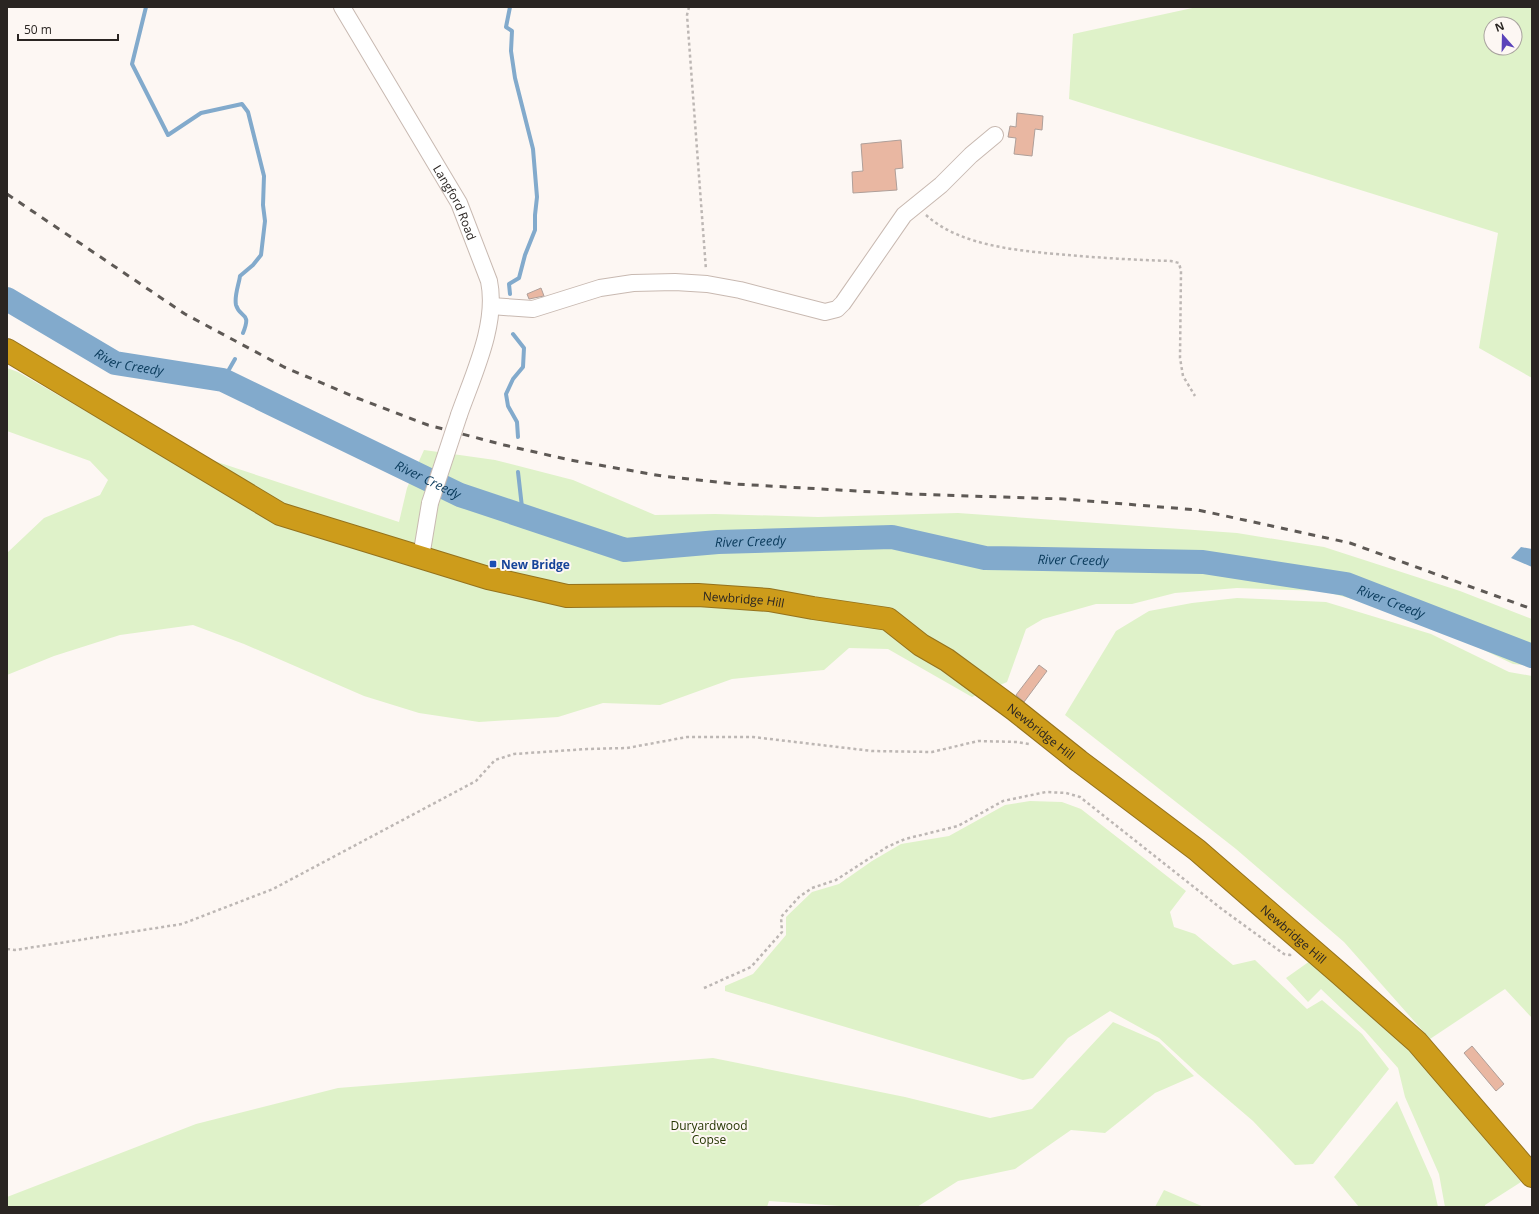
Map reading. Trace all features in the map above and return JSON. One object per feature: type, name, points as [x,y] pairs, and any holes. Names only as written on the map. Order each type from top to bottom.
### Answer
[{"type":"highway","name":"Newbridge Hill","points":[[7,350],[280,514],[488,578],[567,596],[698,596],[769,600],[888,619],[921,645],[947,660],[1197,850],[1305,943],[1416,1042],[1532,1176]]},
{"type":"street","name":"Langford Road","points":[[342,7],[459,204],[489,281],[491,292],[491,306],[486,336],[430,503],[421,557]]},
{"type":"street","points":[[491,306],[533,309],[600,288],[633,283],[675,282],[707,284],[740,290],[825,312],[837,309],[843,303],[904,215],[941,185],[971,155],[996,135]]},
{"type":"path","points":[[689,7],[687,15],[707,284]]},
{"type":"path","points":[[915,206],[934,223],[961,236],[996,246],[1040,253],[1098,258],[1171,261],[1180,263],[1180,358],[1183,376],[1195,396]]},
{"type":"path","points":[[7,949],[15,950],[182,924],[273,889],[476,781],[495,760],[514,754],[627,748],[687,737],[753,737],[872,751],[932,752],[978,741],[1017,742],[1033,745]]},
{"type":"path","points":[[704,988],[751,967],[782,932],[781,917],[799,897],[812,888],[836,880],[887,847],[905,839],[958,826],[1003,801],[1046,792],[1066,793],[1080,798],[1223,910],[1284,954],[1290,955],[1305,943]]},
{"type":"green space","points":[[1197,7],[1532,7],[1532,378],[1479,348],[1498,233],[1069,99],[1073,34]]},
{"type":"green space","points":[[7,368],[18,372],[117,429],[399,522],[407,488],[424,450],[495,460],[573,480],[655,515],[715,514],[818,517],[958,513],[1237,533],[1324,547],[1460,591],[1532,619],[1532,666],[1513,664],[1436,627],[1378,606],[1323,591],[1237,588],[1175,593],[1132,604],[1096,604],[1043,619],[1026,629],[1007,682],[972,697],[888,649],[849,648],[824,670],[732,679],[660,705],[603,703],[558,717],[479,722],[419,713],[364,696],[244,644],[193,625],[120,635],[54,656],[7,675],[7,553],[44,518],[100,495],[108,480],[90,461],[7,431]]},
{"type":"green space","points":[[1237,598],[1326,602],[1431,634],[1509,672],[1532,676],[1532,1018],[1505,989],[1430,1039],[1344,942],[1236,849],[1065,715],[1116,631],[1149,611],[1192,603]]},
{"type":"green space","points":[[1030,801],[1062,802],[1081,809],[1186,891],[1170,912],[1174,927],[1195,934],[1233,965],[1255,960],[1307,1009],[1322,1000],[1362,1034],[1389,1069],[1313,1164],[1295,1165],[1253,1121],[1159,1038],[1110,1011],[1068,1038],[1033,1078],[1023,1080],[725,991],[725,986],[753,974],[786,935],[786,917],[812,892],[839,884],[872,861],[901,844],[949,836],[1005,805]]},
{"type":"green space","points":[[1310,961],[1406,1043],[1521,1182],[1485,1205],[1485,1207],[1445,1207],[1439,1174],[1405,1097],[1398,1068],[1365,1031],[1321,989],[1308,1002],[1286,978]]},
{"type":"green space","name":"Duryardwood Copse","points":[[1113,1022],[1159,1042],[1194,1076],[1155,1093],[1105,1133],[1071,1130],[1015,1169],[958,1181],[917,1207],[854,1207],[769,1201],[767,1207],[7,1207],[7,1197],[196,1124],[338,1088],[713,1058],[905,1097],[990,1118],[1032,1109]]},
{"type":"green space","points":[[1397,1101],[1432,1180],[1438,1207],[1359,1207],[1334,1177]]},
{"type":"green space","points":[[1164,1190],[1204,1207],[1155,1207]]},
{"type":"water","points":[[1521,547],[1532,549],[1532,567],[1511,558]]},
{"type":"building","points":[[1017,113],[1043,116],[1042,130],[1035,129],[1032,156],[1014,154],[1016,138],[1008,137],[1010,126],[1016,127]]},
{"type":"building","points":[[901,140],[903,168],[895,169],[897,190],[853,193],[852,172],[863,171],[861,144]]},
{"type":"building","points":[[541,288],[544,296],[529,299],[527,294]]},
{"type":"building","points":[[1039,665],[1047,671],[1024,702],[1016,695]]},
{"type":"building","points":[[1472,1046],[1504,1084],[1496,1091],[1464,1053]]},
{"type":"waterway","points":[[146,7],[132,64],[168,135],[201,113],[242,104],[248,112],[264,176],[263,205],[265,221],[261,255],[253,265],[240,276],[237,290],[236,305],[246,318],[243,333]]},
{"type":"waterway","points":[[510,7],[506,27],[512,31],[511,51],[515,78],[533,149],[537,197],[535,230],[525,255],[519,278],[509,284],[510,294]]},
{"type":"waterway","name":"River Creedy","points":[[7,299],[115,363],[223,380],[460,495],[625,550],[718,542],[892,537],[985,558],[1203,562],[1346,584],[1532,656]]},
{"type":"waterway","points":[[513,334],[524,348],[523,367],[513,379],[506,394],[508,406],[517,422],[518,437]]},
{"type":"waterway","points":[[223,380],[235,359]]},
{"type":"waterway","points":[[518,472],[523,516]]},
{"type":"railway","points":[[7,194],[185,314],[284,367],[357,398],[428,425],[504,445],[570,460],[662,476],[735,484],[908,494],[1064,499],[1198,510],[1350,543],[1532,609]]},
{"type":"place","name":"New Bridge","points":[[493,564]]}]
